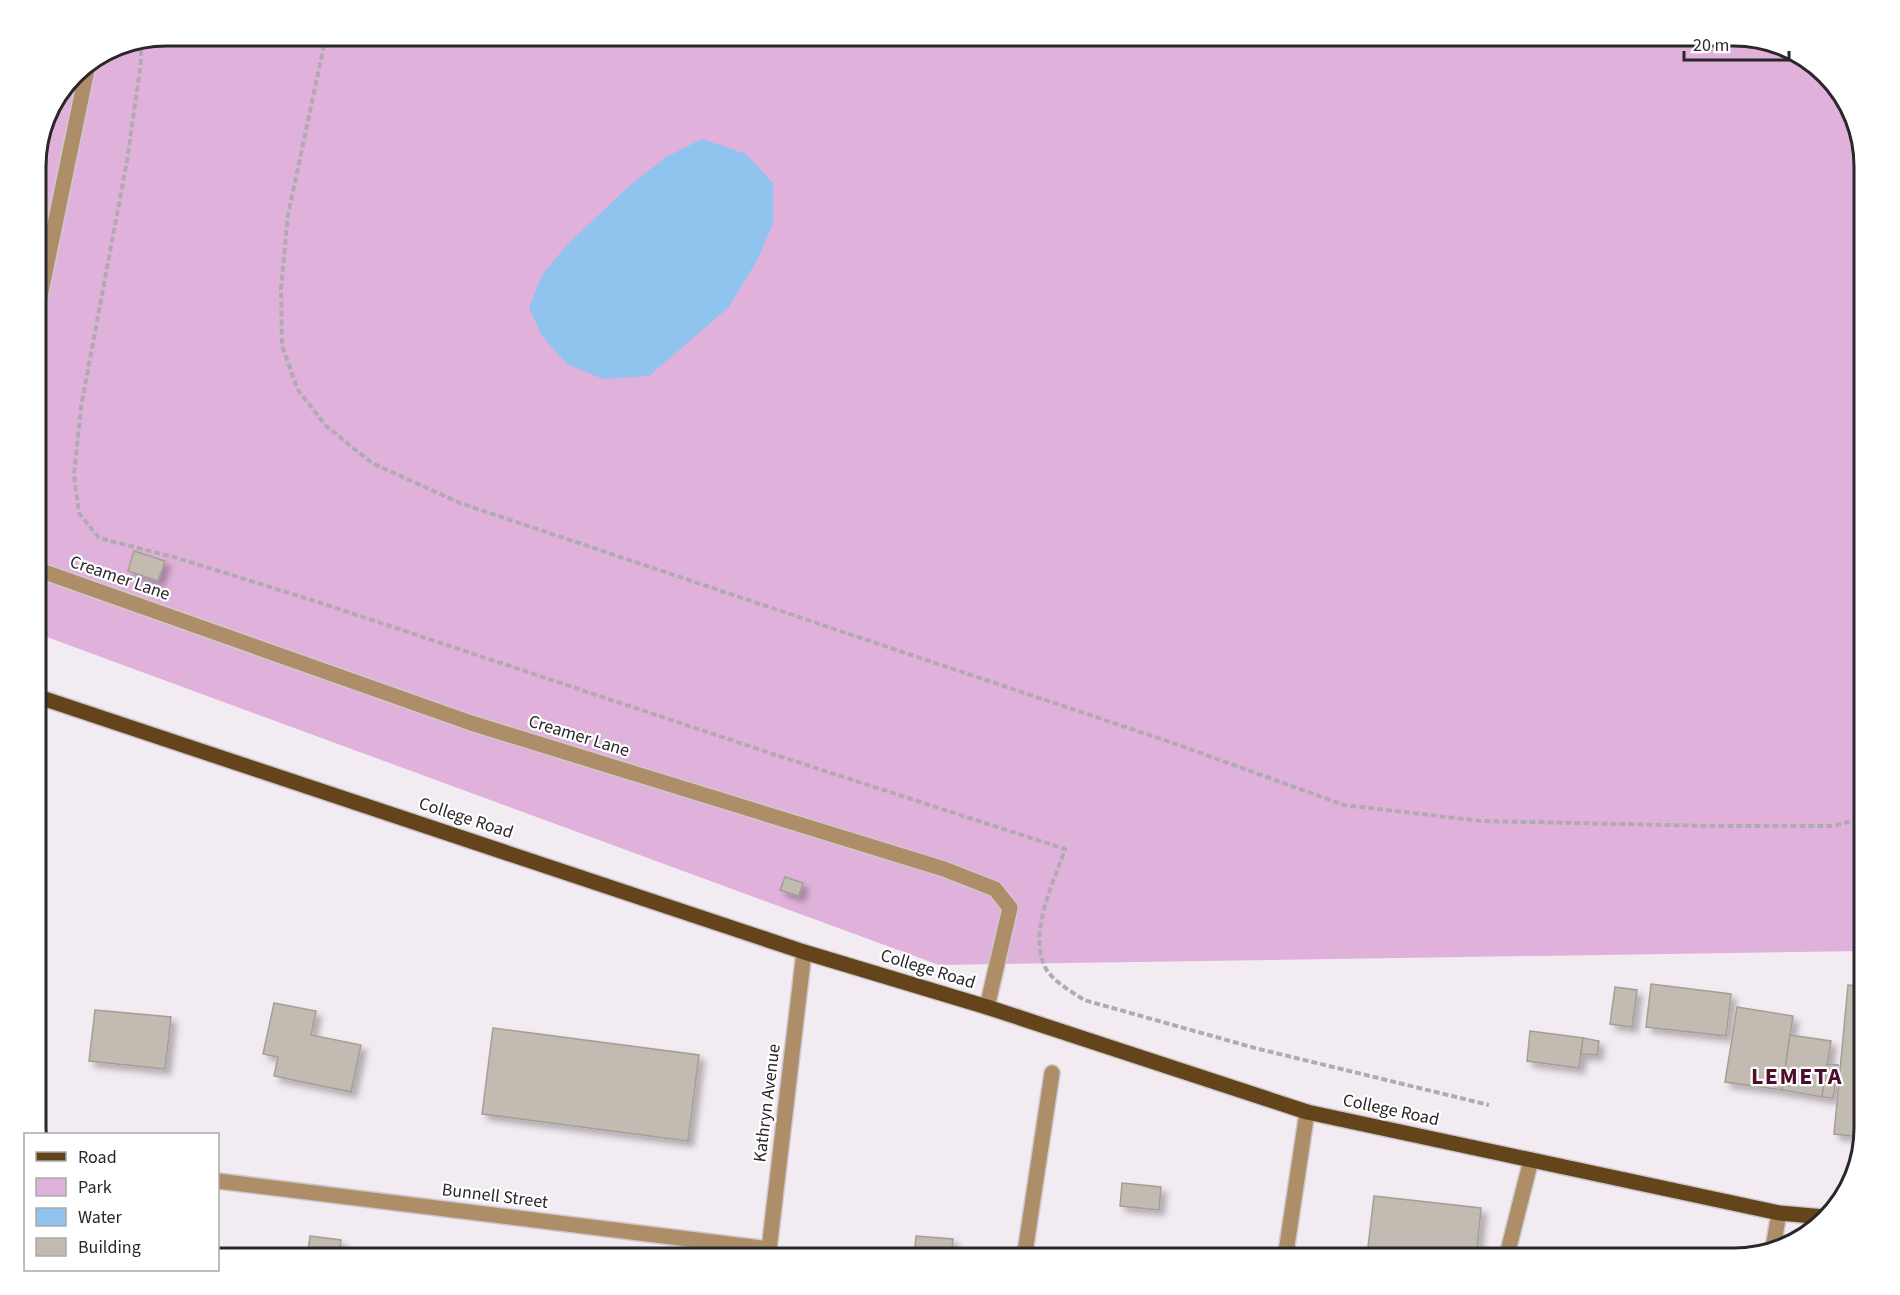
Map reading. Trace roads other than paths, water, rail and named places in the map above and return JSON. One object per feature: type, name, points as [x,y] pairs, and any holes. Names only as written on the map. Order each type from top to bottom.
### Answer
[{"type":"main road","name":"College Road","points":[[47,700],[804,952],[987,1007],[1307,1112],[1779,1213],[1815,1216]]},
{"type":"street","points":[[47,262],[84,80]]},
{"type":"street","name":"Creamer Lane","points":[[47,573],[471,723],[944,869],[995,889],[1010,908],[987,1007]]},
{"type":"street","name":"Kathryn Avenue","points":[[769,1248],[804,952]]},
{"type":"street","points":[[1026,1248],[1052,1073]]},
{"type":"street","points":[[1287,1248],[1307,1112]]},
{"type":"street","points":[[1509,1248],[1531,1160]]},
{"type":"street","name":"Bunnell Street","points":[[219,1181],[723,1248]]},
{"type":"street","points":[[1774,1241],[1779,1213]]},
{"type":"water","points":[[702,139],[746,154],[773,183],[773,223],[758,259],[728,308],[649,376],[603,379],[567,364],[542,336],[529,308],[542,275],[566,246],[628,187],[666,157]]},
{"type":"district","name":"LEMETA","points":[[1797,1076]]}]
